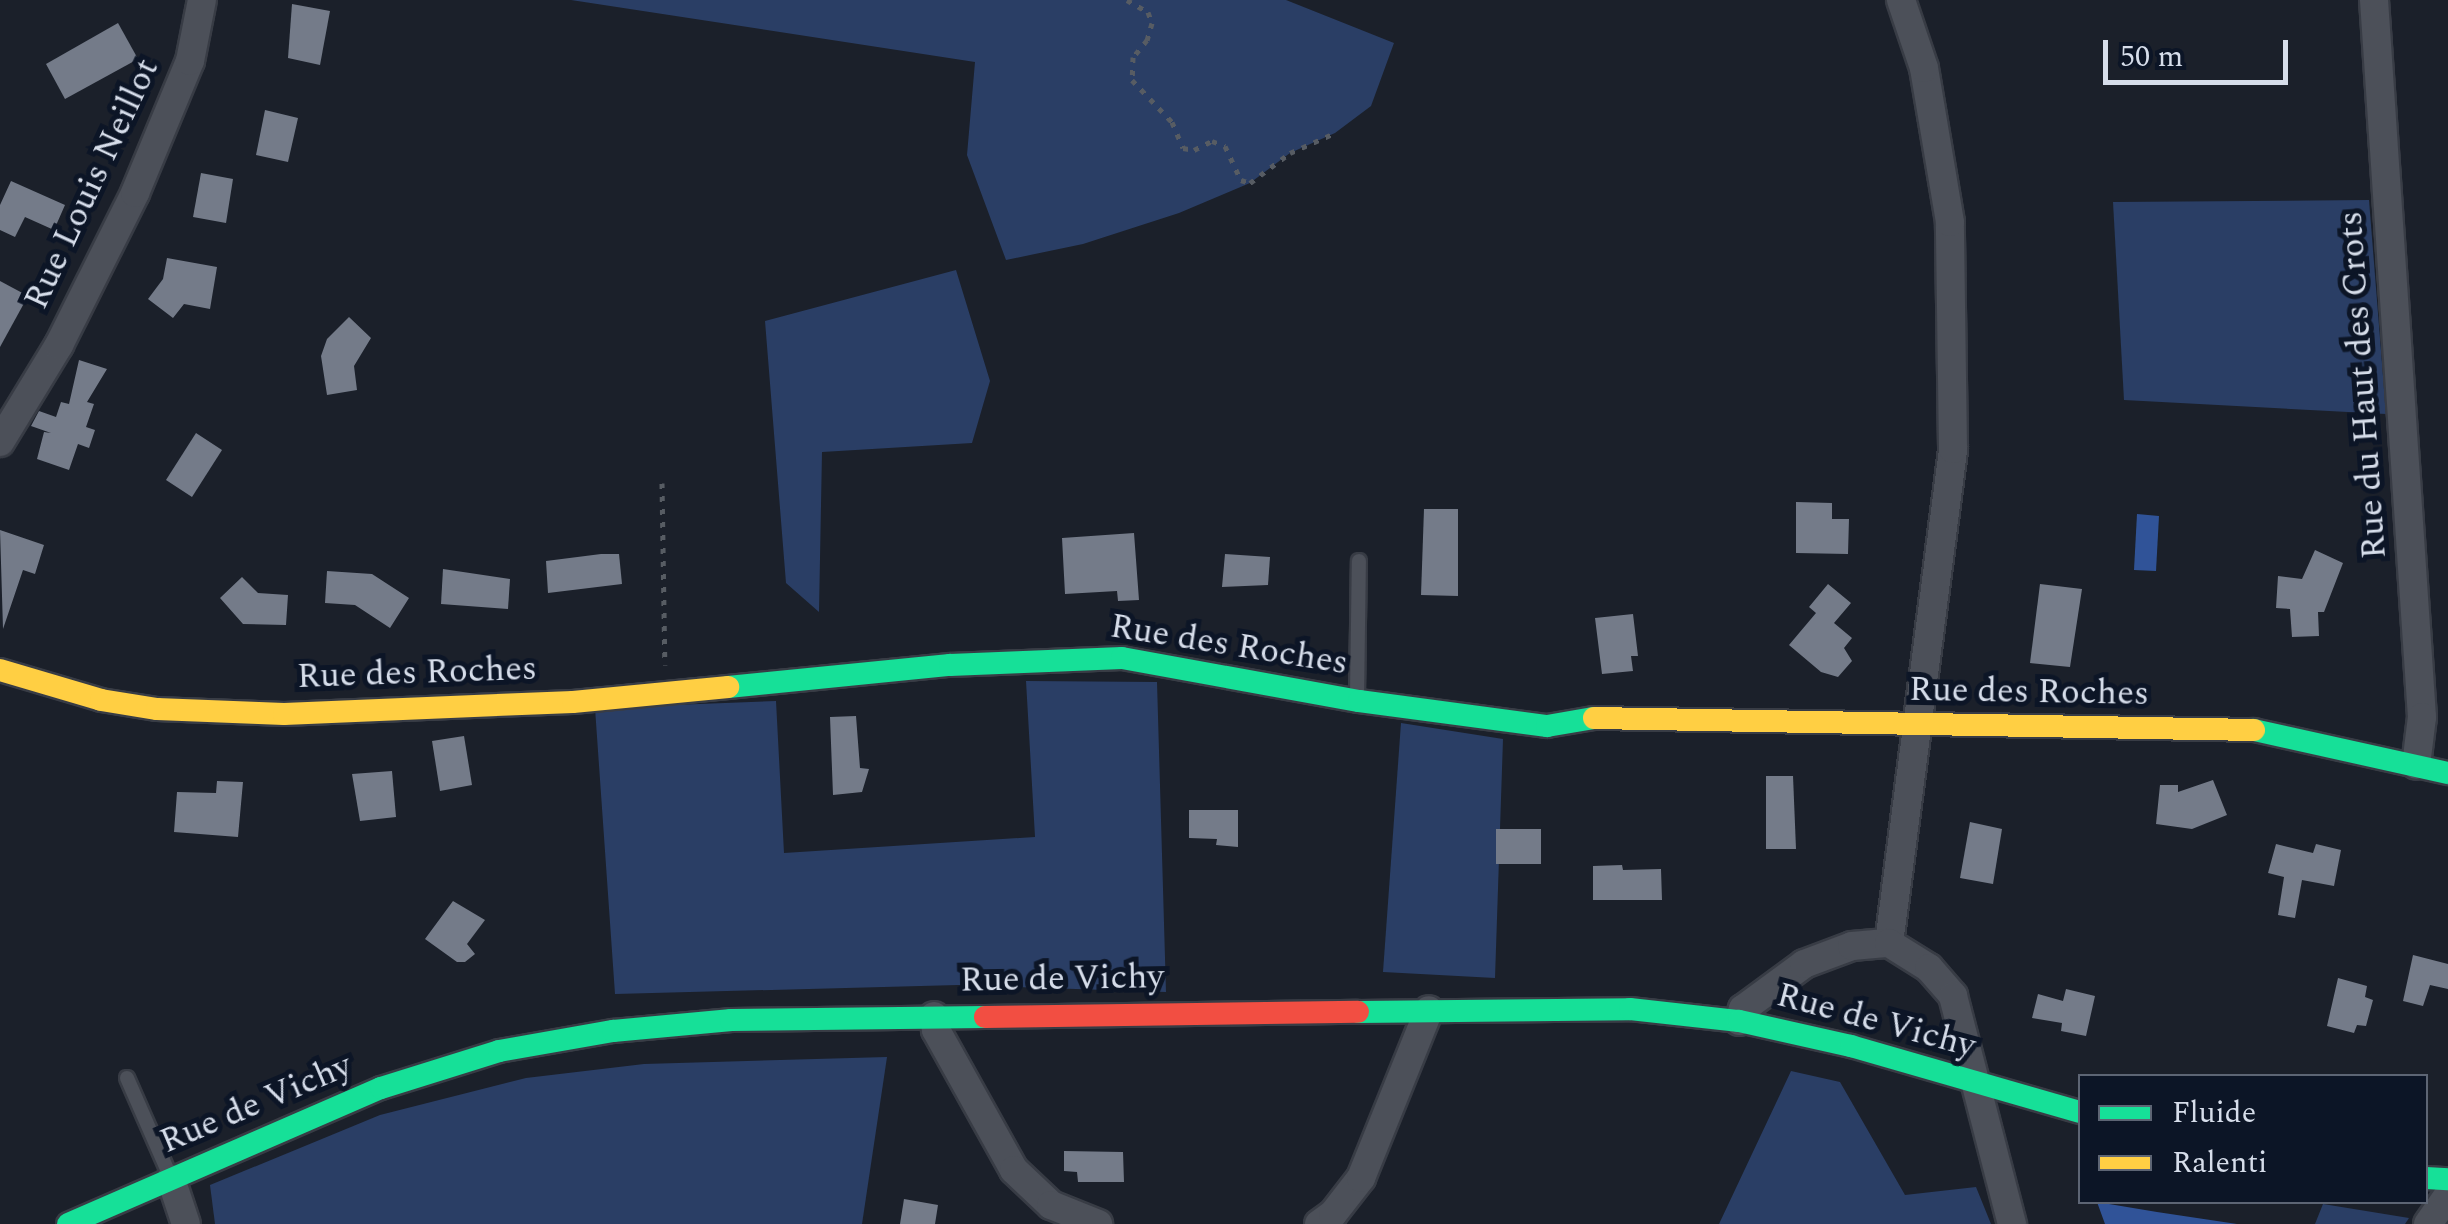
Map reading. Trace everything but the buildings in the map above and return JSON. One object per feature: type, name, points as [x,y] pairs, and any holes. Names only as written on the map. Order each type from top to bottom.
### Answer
[{"type":"street","name":"Rue Louis Neillot","points":[[0,442],[59,344],[136,193],[190,61],[202,0]]},
{"type":"street","points":[[1889,943],[1952,449],[1950,222],[1924,68],[1900,0]]},
{"type":"street","name":"Rue du Haut des Crots","points":[[2374,0],[2422,717],[2416,765]]},
{"type":"street","name":"Rue des Roches","points":[[0,670],[119,703],[284,714],[573,702],[950,665],[1122,658],[1546,726],[1612,715],[1919,726],[2254,730],[2448,772]]},
{"type":"street","points":[[1739,1022],[1743,1010],[1804,964],[1852,946],[1889,943],[1928,968],[1953,996],[1979,1084],[2012,1224]]},
{"type":"street","name":"Rue de Vichy","points":[[68,1224],[381,1088],[500,1051],[613,1031],[731,1020],[1630,1009],[1739,1022],[1851,1046],[2078,1111]]},
{"type":"street","points":[[1319,1224],[1333,1214],[1361,1178],[1429,1010]]},
{"type":"street","points":[[934,1016],[936,1030],[1014,1170],[1052,1205],[1098,1224]]},
{"type":"street","points":[[172,1179],[186,1224]]},
{"type":"street","points":[[2428,1224],[2448,1195]]},
{"type":"lane","points":[[1357,697],[1359,561]]},
{"type":"lane","points":[[128,1078],[172,1179]]},
{"type":"path","points":[[1128,0],[1148,12],[1152,23],[1147,40],[1133,57],[1132,80],[1172,122],[1183,148],[1194,150],[1212,142],[1225,146],[1241,180],[1250,183],[1290,152],[1335,133]]},
{"type":"path","points":[[662,483],[666,693]]},
{"type":"shaded area","points":[[571,0],[1286,0],[1394,43],[1371,106],[1335,133],[1290,153],[1250,183],[1179,213],[1083,244],[1006,260],[967,155],[975,62]]},
{"type":"shaded area","points":[[2369,200],[2386,414],[2124,400],[2113,202]]},
{"type":"shaded area","points":[[956,270],[990,381],[972,443],[822,452],[819,612],[786,583],[765,321]]},
{"type":"shaded area","points":[[2137,514],[2159,516],[2156,571],[2134,570]]},
{"type":"shaded area","points":[[1026,681],[1157,682],[1166,992],[958,985],[615,994],[595,708],[776,701],[784,853],[1035,837]]},
{"type":"shaded area","points":[[1401,723],[1503,739],[1495,978],[1383,972]]},
{"type":"shaded area","points":[[887,1057],[862,1224],[215,1224],[210,1185],[380,1115],[526,1078],[644,1064]]},
{"type":"shaded area","points":[[1791,1071],[1840,1082],[1905,1195],[1976,1187],[1991,1224],[1719,1224]]},
{"type":"shaded area","points":[[2098,1204],[2237,1224],[2105,1224]]},
{"type":"shaded area","points":[[2323,1204],[2409,1218],[2405,1224],[2315,1224]]},
{"type":"traffic: fast","points":[[728,687],[950,665],[1122,658],[1359,701],[1547,726],[1594,718]]},
{"type":"traffic: fast","points":[[2254,730],[2448,773]]},
{"type":"traffic: fast","points":[[1358,1012],[1630,1009],[1739,1021],[1851,1046],[2078,1111]]},
{"type":"traffic: fast","points":[[68,1224],[381,1088],[499,1051],[613,1031],[731,1020],[985,1017]]},
{"type":"traffic: fast","points":[[2428,1178],[2448,1179]]},
{"type":"traffic: slow","points":[[0,670],[101,700],[157,709],[284,714],[573,702],[728,687]]},
{"type":"traffic: slow","points":[[1594,718],[2254,730]]},
{"type":"traffic: jam","points":[[985,1017],[1358,1012]]}]
